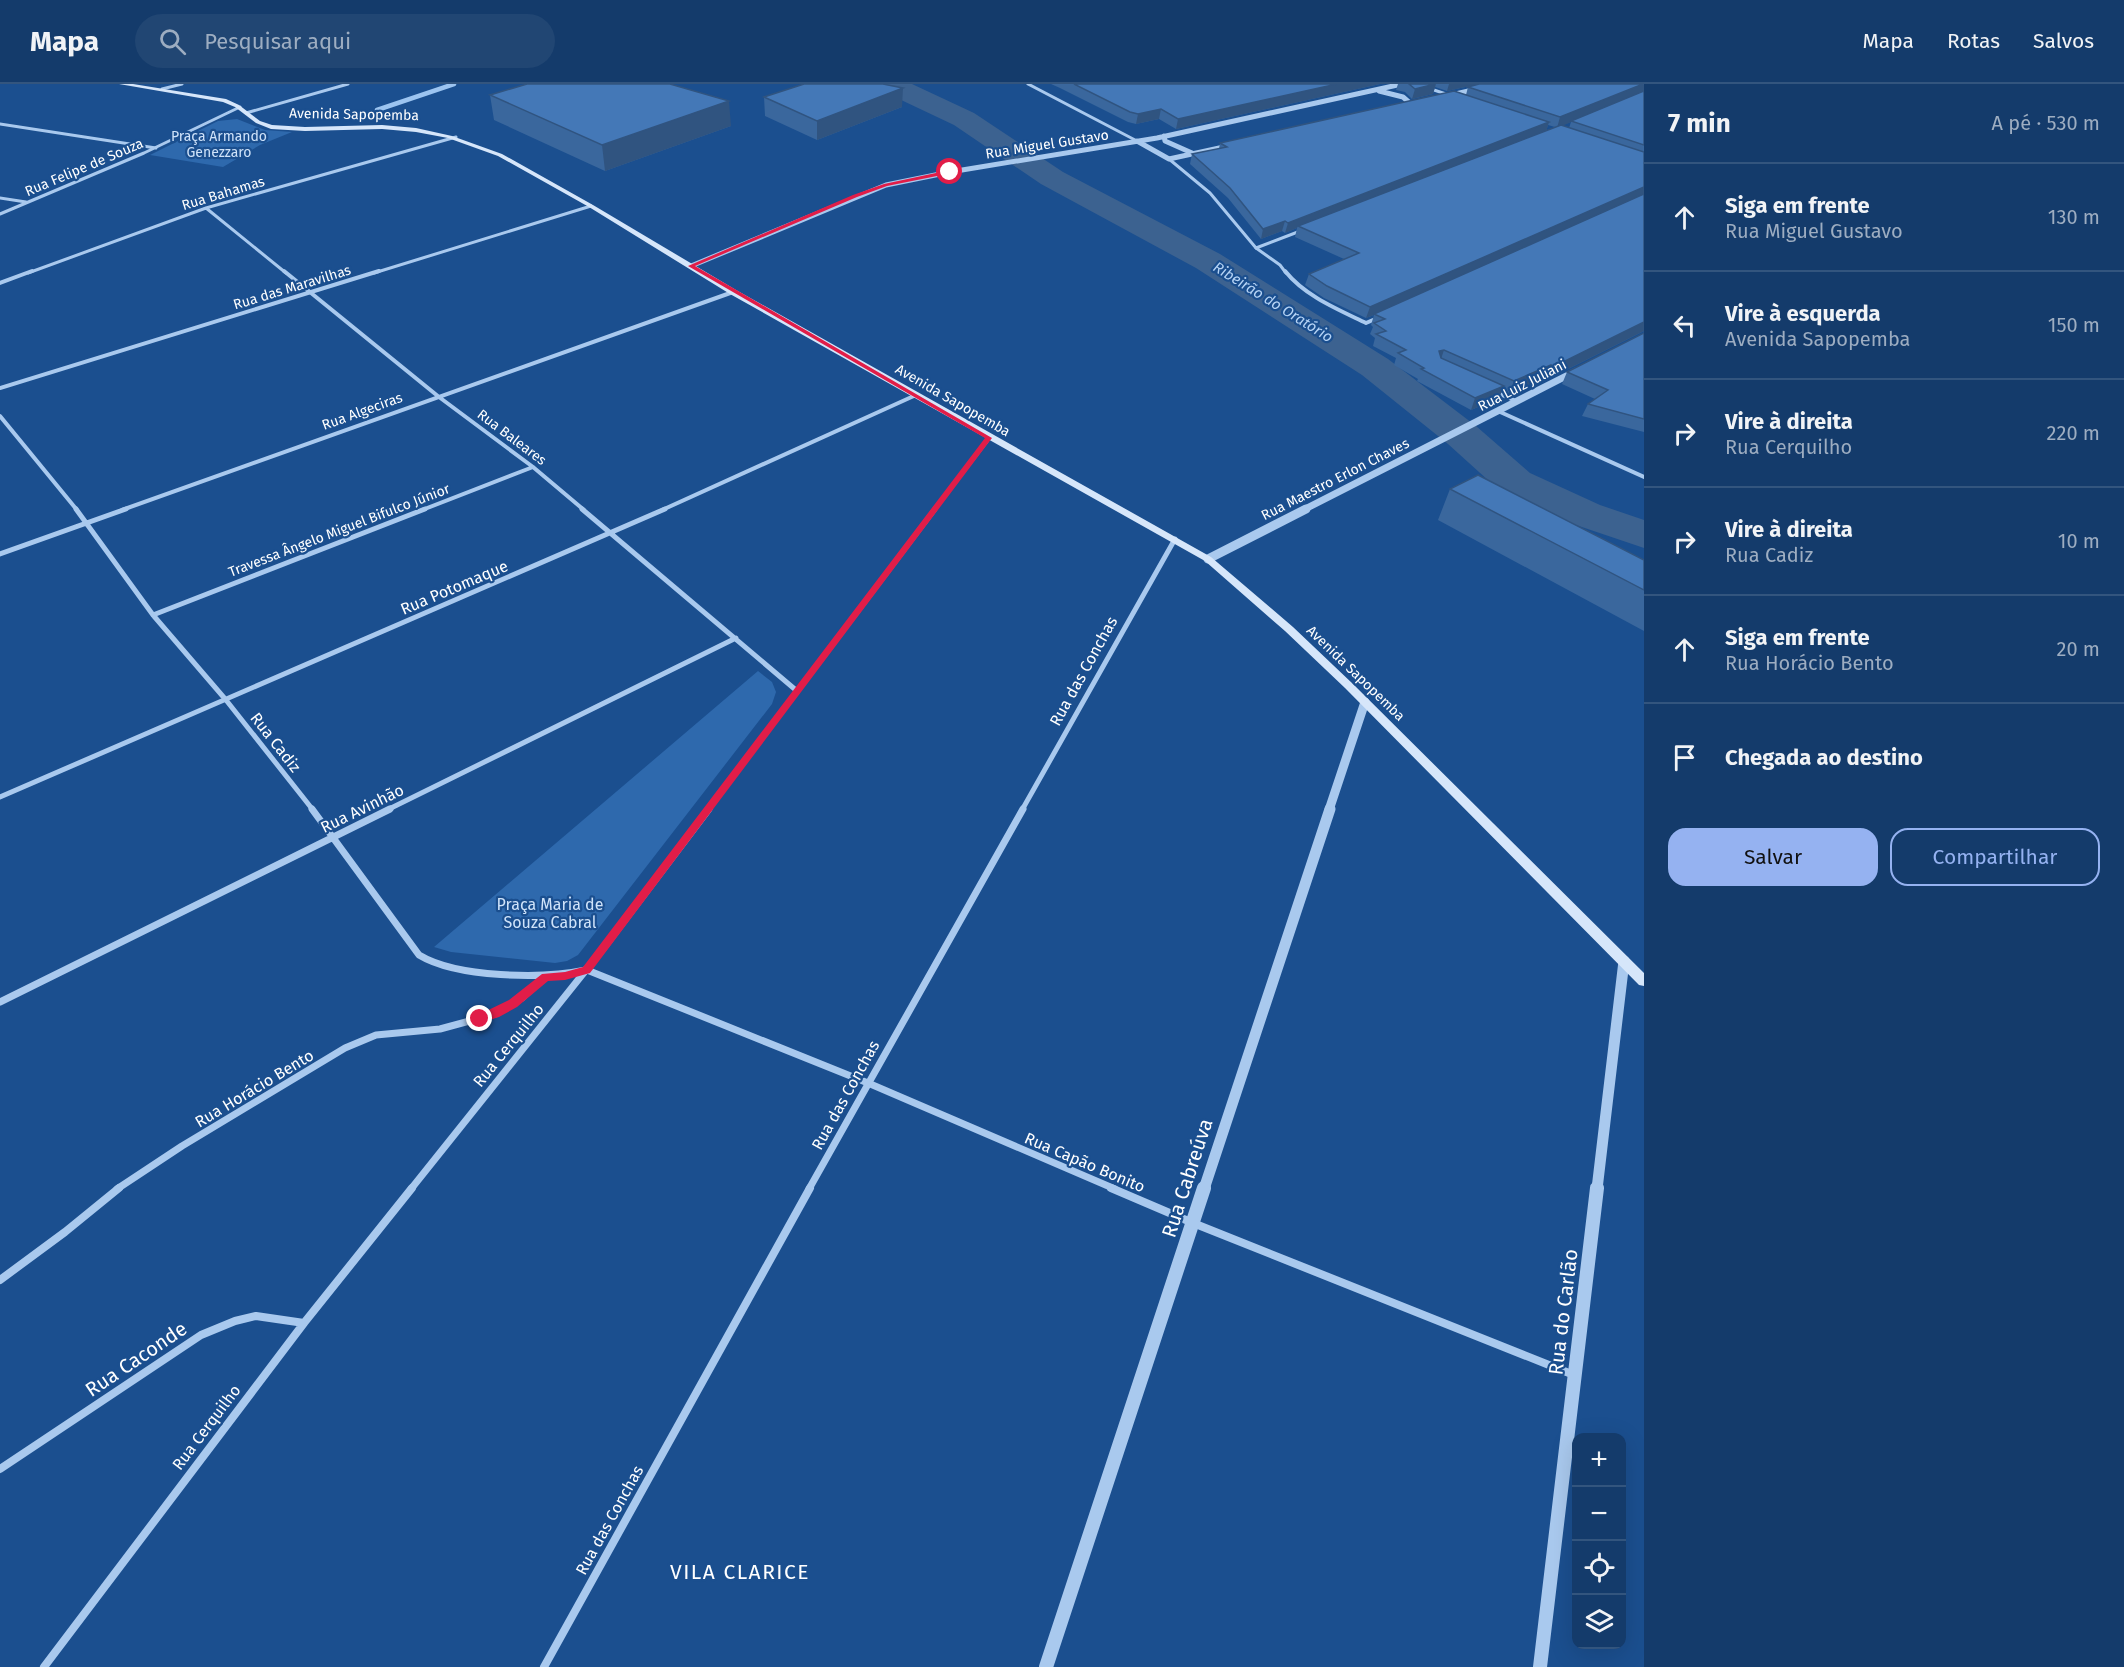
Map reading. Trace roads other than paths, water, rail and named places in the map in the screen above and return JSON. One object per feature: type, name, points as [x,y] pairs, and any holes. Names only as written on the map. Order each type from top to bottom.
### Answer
[{"type":"main road","name":"Avenida Sapopemba","points":[[122,84],[224,100],[240,107],[257,122],[276,128],[393,127],[423,130],[456,137],[500,155],[591,206],[733,292],[989,438],[1175,539],[1208,559],[1289,629],[1644,981]]},
{"type":"street","points":[[162,89],[182,84]]},
{"type":"street","points":[[246,112],[348,84]]},
{"type":"street","points":[[1028,84],[1169,159],[1210,193],[1256,248],[1280,265],[1297,286],[1335,308],[1366,322],[1373,320]]},
{"type":"street","name":"Rua Miguel Gustavo","points":[[691,266],[886,185],[1164,136],[1402,84]]},
{"type":"street","points":[[1416,84],[1460,99]]},
{"type":"street","points":[[1440,98],[1498,84]]},
{"type":"street","points":[[1461,85],[1482,88]]},
{"type":"street","points":[[1374,90],[1396,94],[1411,104]]},
{"type":"street","points":[[1399,107],[1420,102]]},
{"type":"street","name":"Rua Felipe de Souza","points":[[0,214],[156,148],[240,107]]},
{"type":"street","points":[[0,124],[156,148]]},
{"type":"street","points":[[1164,136],[1168,144],[1196,153]]},
{"type":"street","name":"Rua Bahamas","points":[[0,283],[206,208],[456,137]]},
{"type":"street","points":[[1169,159],[1241,143]]},
{"type":"street","points":[[0,198],[27,203]]},
{"type":"street","name":"Rua das Maravilhas","points":[[0,388],[591,206]]},
{"type":"street","name":"Rua Baleares","points":[[206,208],[439,397],[533,467],[798,691]]},
{"type":"street","points":[[1256,248],[1312,227]]},
{"type":"street","name":"Rua Algeciras","points":[[0,554],[733,292]]},
{"type":"street","name":"Rua Luiz Juliani","points":[[1475,423],[1582,368]]},
{"type":"street","points":[[1487,388],[1516,401]]},
{"type":"street","name":"Rua Potomaque","points":[[0,797],[612,533],[916,395]]},
{"type":"street","points":[[1498,411],[1644,477]]},
{"type":"street","name":"Rua Cadiz","points":[[0,416],[87,523],[153,615],[226,700],[334,837],[419,956],[434,964],[447,967],[546,976],[565,976],[587,970]]},
{"type":"street","name":"Rua Maestro Erlon Chaves","points":[[1208,559],[1475,423]]},
{"type":"street","name":"Rua Cerquilho","points":[[44,1667],[304,1323],[587,970],[989,438]]},
{"type":"street","name":"Travessa Ângelo Miguel Bifulco Júnior","points":[[153,615],[533,467]]},
{"type":"street","name":"Rua das Conchas","points":[[544,1667],[868,1083],[1175,539]]},
{"type":"street","name":"Rua Avinhão","points":[[0,1002],[736,639]]},
{"type":"street","name":"Rua Cabreúva","points":[[1046,1667],[1365,702]]},
{"type":"street","name":"Rua do Carlão","points":[[1540,1667],[1624,961]]},
{"type":"street","name":"Rua Capão Bonito","points":[[587,970],[868,1083],[1193,1223],[1575,1375]]},
{"type":"street","name":"Rua Horácio Bento","points":[[0,1280],[65,1232],[122,1185],[182,1146],[345,1048],[376,1035],[440,1029],[495,1014],[522,998],[546,976]]},
{"type":"street","name":"Rua Caconde","points":[[0,1469],[201,1335],[235,1321],[256,1316],[304,1323]]},
{"type":"waterway","points":[[377,110],[454,84]]},
{"type":"waterway","name":"Ribeirão do Oratório","points":[[890,84],[964,119],[1052,178],[1208,261],[1375,367],[1462,435],[1515,482],[1585,514],[1644,535]]},
{"type":"district","name":"VILA CLARICE","points":[[740,1572]]},
{"type":"park label","name":"Praça Armando Genezzaro","points":[[219,144]]},
{"type":"park label","name":"Praça Maria de Souza Cabral","points":[[550,913]]}]
